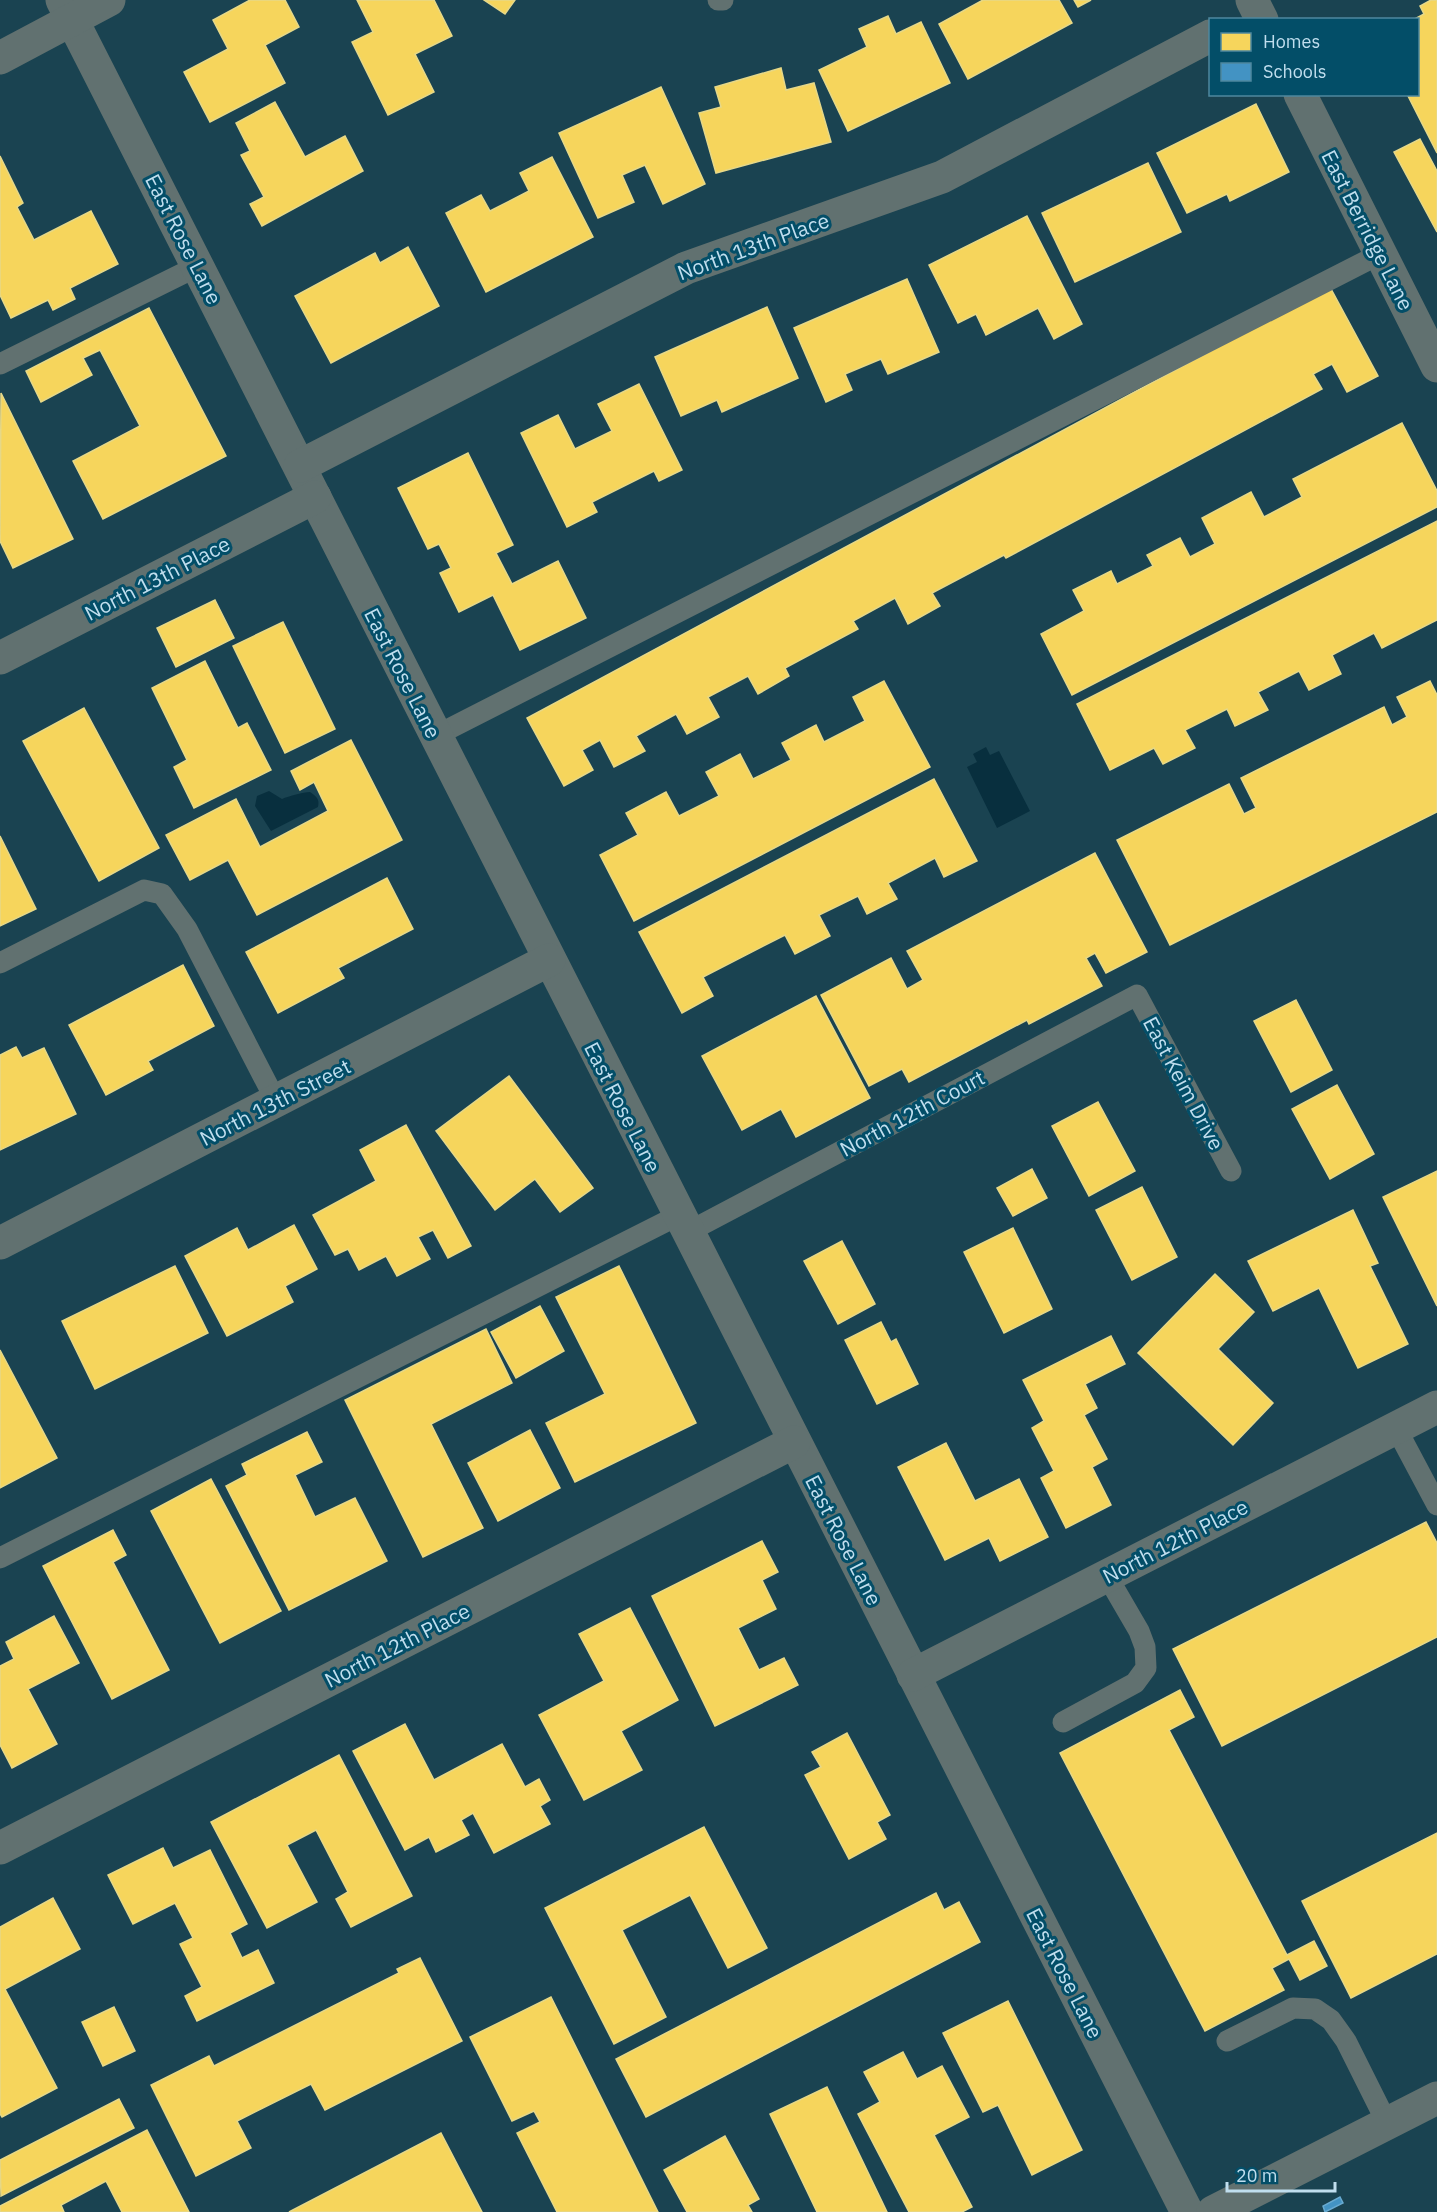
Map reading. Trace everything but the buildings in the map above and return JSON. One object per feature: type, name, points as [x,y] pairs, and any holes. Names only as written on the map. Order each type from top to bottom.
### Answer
[{"type":"street","points":[[0,58],[67,10],[109,0]]},
{"type":"street","name":"East Rose Lane","points":[[67,10],[1187,2212]]},
{"type":"street","name":"North 13th Place","points":[[300,466],[686,268],[942,177],[1209,37]]},
{"type":"street","name":"East Berridge Lane","points":[[1301,96],[1437,366]]},
{"type":"street","name":"North 13th Place","points":[[0,658],[315,497]]},
{"type":"street","name":"North 13th Street","points":[[0,1243],[549,960]]},
{"type":"street","name":"North 12th Place","points":[[913,1676],[1437,1407]]},
{"type":"street","name":"North 12th Place","points":[[0,1848],[794,1442]]},
{"type":"street","points":[[1213,2212],[1437,2098]]},
{"type":"lane","points":[[718,0],[723,0]]},
{"type":"lane","points":[[435,736],[1380,254]]},
{"type":"lane","points":[[0,364],[198,266]]},
{"type":"lane","points":[[0,963],[144,890],[162,894],[187,929],[276,1101]]},
{"type":"lane","name":"North 12th Court","points":[[0,1558],[683,1223],[1137,994]]},
{"type":"lane","name":"East Keim Drive","points":[[1137,994],[1231,1171]]},
{"type":"lane","points":[[1396,1428],[1437,1504]]},
{"type":"lane","points":[[1063,1722],[1135,1683],[1146,1668],[1145,1647],[1139,1631],[1107,1576]]},
{"type":"lane","points":[[1227,2042],[1293,2008],[1315,2008],[1331,2020],[1346,2041],[1388,2123]]},
{"type":"water","points":[[986,747],[990,755],[999,751],[1030,811],[997,828],[967,767],[977,762],[973,754]]},
{"type":"water","points":[[269,791],[282,799],[310,792],[317,798],[318,807],[271,831],[255,806],[257,796]]}]
